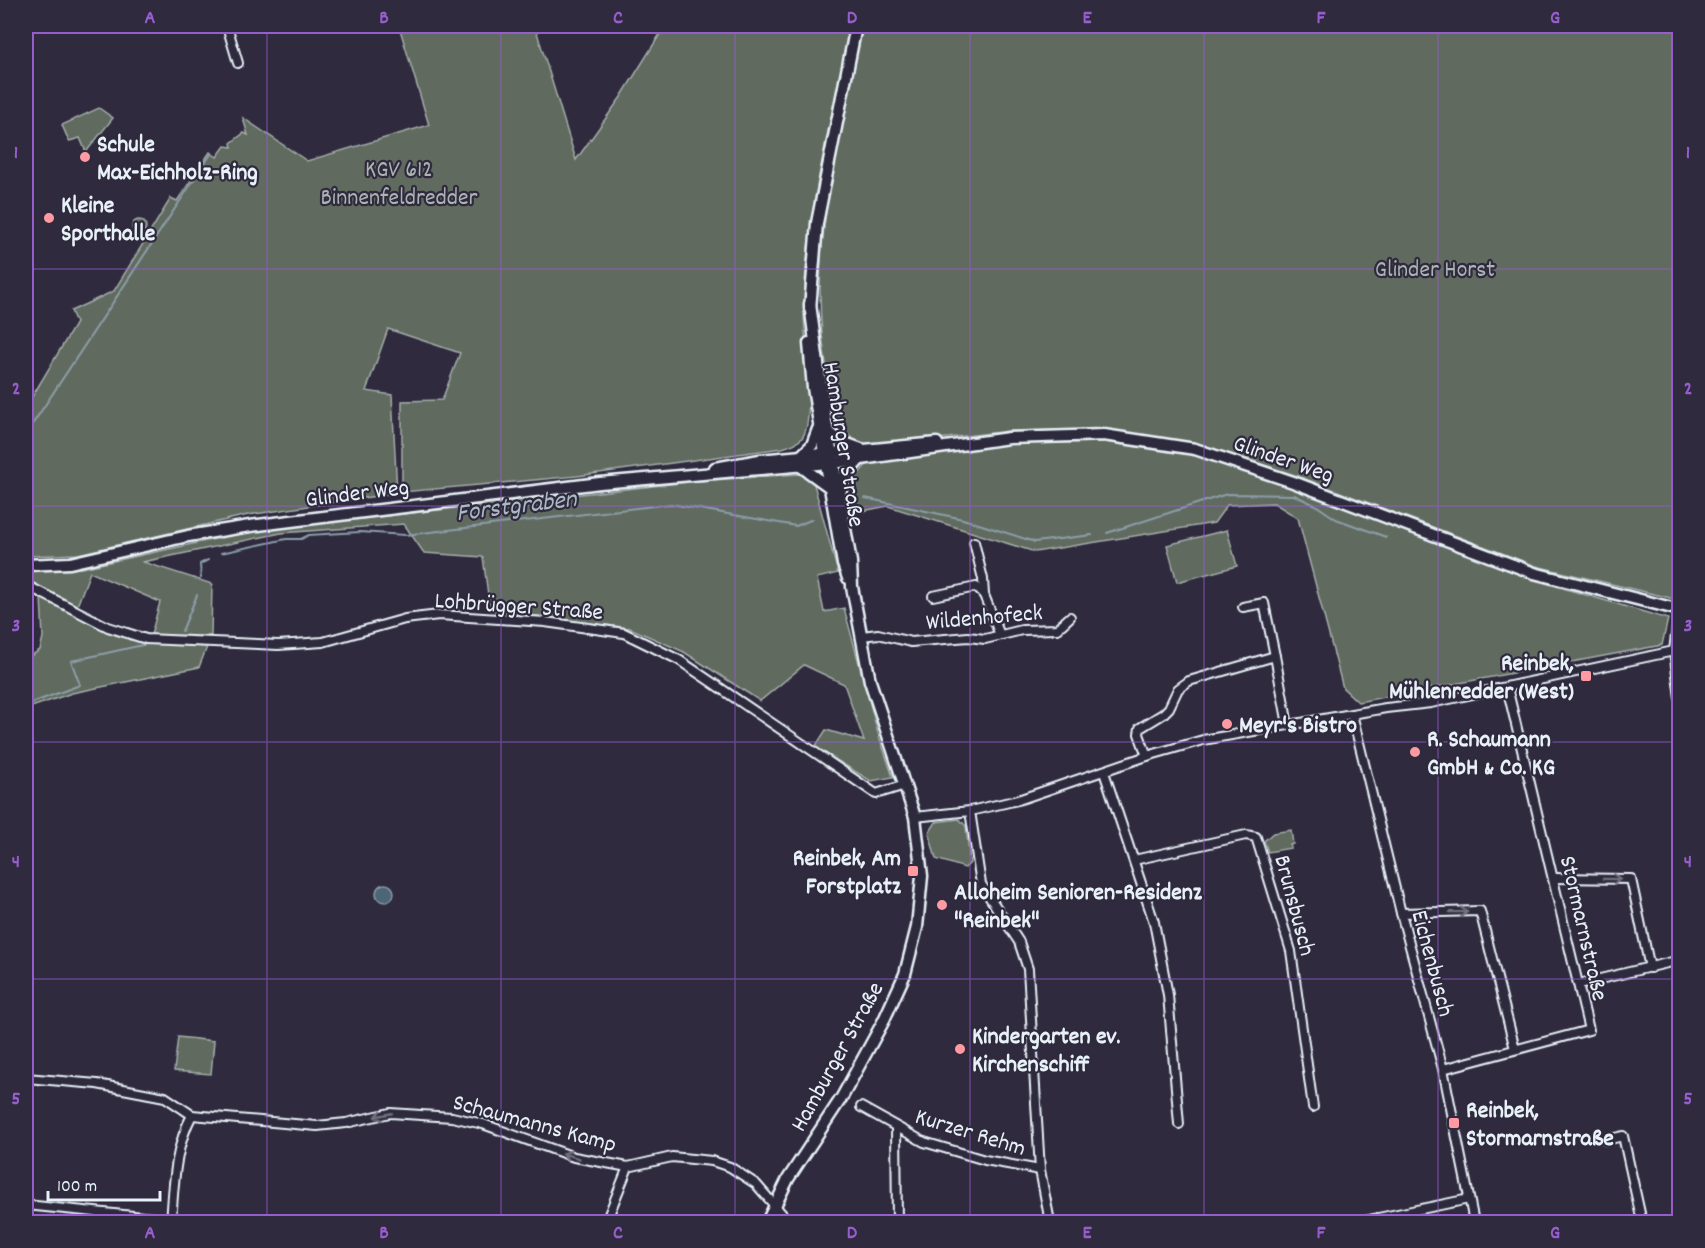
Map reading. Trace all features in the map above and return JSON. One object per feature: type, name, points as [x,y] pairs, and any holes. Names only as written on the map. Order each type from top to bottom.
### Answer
[{"type":"main road","name":"Hamburger Straße","points":[[767,1222],[774,1204],[842,1097],[883,1022],[905,974],[912,952],[920,905],[921,855],[915,817],[876,704],[852,587],[851,562],[809,357],[810,304],[817,223],[856,26]]},
{"type":"main road","points":[[829,487],[800,461],[823,429],[863,455],[844,477],[839,500]]},
{"type":"main road","name":"Glinder Weg","points":[[26,565],[65,564],[188,536],[250,526],[694,473],[732,464],[800,461],[1009,438],[1104,435],[1195,449],[1293,482],[1534,573],[1679,610]]},
{"type":"main road","name":"Hamburger Straße","points":[[828,458],[829,487],[843,564],[852,587]]},
{"type":"street","points":[[227,26],[238,63]]},
{"type":"street","points":[[231,38],[242,49]]},
{"type":"street","points":[[974,542],[984,595],[1000,636]]},
{"type":"street","name":"Lohbrügger Straße","points":[[26,585],[108,627],[146,639],[278,645],[323,642],[405,619],[439,615],[545,622],[624,633],[679,660],[876,794],[905,785]]},
{"type":"street","points":[[933,596],[976,587],[984,595]]},
{"type":"street","points":[[1244,607],[1264,603],[1288,725]]},
{"type":"street","points":[[1679,610],[1674,651],[1680,699]]},
{"type":"street","name":"Wildenhofeck","points":[[862,636],[878,634],[911,642],[968,637],[985,639],[1022,630],[1057,629],[1070,617]]},
{"type":"street","points":[[915,817],[970,811],[1018,800],[1147,756],[1203,740],[1431,703],[1674,651]]},
{"type":"street","points":[[1147,756],[1139,735],[1140,728],[1169,708],[1183,684],[1209,674],[1275,656]]},
{"type":"street","name":"Stormarnstraße","points":[[1443,1069],[1515,1048],[1590,1030],[1507,687]]},
{"type":"street","name":"Eichenbusch","points":[[1352,714],[1401,913],[1443,1069],[1474,1222]]},
{"type":"street","points":[[1104,772],[1154,922],[1168,995],[1179,1124]]},
{"type":"street","points":[[970,811],[979,878],[993,905],[1018,942],[1028,969],[1040,1170],[1050,1222]]},
{"type":"street","name":"Brunsbusch","points":[[1134,860],[1246,835],[1256,837],[1291,951],[1313,1107]]},
{"type":"street","points":[[1554,878],[1631,879],[1650,968]]},
{"type":"street","points":[[1401,913],[1480,911],[1515,1048]]},
{"type":"street","points":[[1578,984],[1680,960]]},
{"type":"street","name":"Schaumanns Kamp","points":[[26,1078],[97,1084],[165,1097],[192,1115],[316,1126],[346,1123],[390,1113],[453,1117],[483,1124],[574,1157],[628,1167],[672,1157],[712,1161],[744,1174],[789,1222]]},
{"type":"street","name":"Kurzer Rehm","points":[[861,1107],[924,1142],[985,1160],[1040,1170]]},
{"type":"street","points":[[171,1221],[177,1152],[182,1133],[192,1115]]},
{"type":"street","points":[[896,1126],[897,1222]]},
{"type":"street","points":[[1606,1140],[1623,1137],[1642,1222]]},
{"type":"street","points":[[606,1222],[628,1167]]},
{"type":"street","points":[[1359,1222],[1469,1199]]},
{"type":"street","points":[[26,1205],[192,1222]]},
{"type":"green space","name":"KGV 612 Binnenfeldredder","points":[[399,26],[535,26],[576,160],[621,97],[665,26],[851,26],[820,168],[809,240],[804,312],[809,397],[806,429],[802,438],[782,448],[577,476],[402,492],[402,401],[442,400],[460,353],[388,329],[366,391],[392,395],[397,493],[248,515],[78,554],[26,556],[26,407],[76,323],[71,311],[114,291],[171,198],[177,201],[210,152],[217,157],[225,146],[232,147],[231,143],[244,133],[248,135],[243,118],[307,161],[429,125]]},
{"type":"green space","name":"Glinder Horst","points":[[863,26],[1679,26],[1679,600],[1536,566],[1295,475],[1197,443],[1105,429],[1009,431],[867,447],[852,438],[842,425],[833,399],[822,335],[820,290],[827,201]]},
{"type":"green space","points":[[99,108],[113,118],[86,152],[80,138],[69,141],[62,125]]},
{"type":"green space","points":[[139,220],[144,222],[146,227],[144,232],[139,234],[134,232],[132,227],[134,222]]},
{"type":"green space","points":[[1104,442],[1194,455],[1291,488],[1532,579],[1668,619],[1662,645],[1358,702],[1343,688],[1298,518],[1274,503],[1227,505],[1214,523],[1035,552],[888,506],[857,512],[854,484],[859,473],[871,461],[1010,444]]},
{"type":"green space","points":[[798,474],[812,477],[838,573],[817,578],[824,612],[844,608],[878,733],[893,777],[871,781],[815,747],[826,730],[864,741],[844,684],[804,665],[760,701],[684,652],[630,628],[490,610],[483,557],[424,553],[404,524],[281,533],[143,562],[212,584],[211,636],[151,635],[160,602],[90,572],[77,606],[26,580],[26,571],[82,568],[252,531],[698,481]]},
{"type":"green space","points":[[1227,530],[1237,566],[1177,582],[1167,545]]},
{"type":"green space","points":[[41,597],[130,640],[207,647],[199,667],[72,693],[26,709],[26,659],[40,650],[43,637]]},
{"type":"green space","points":[[959,819],[966,826],[970,863],[965,868],[936,859],[929,833],[936,822]]},
{"type":"green space","points":[[1291,830],[1293,844],[1290,845],[1291,848],[1268,852],[1264,841],[1273,833]]},
{"type":"green space","points":[[178,1037],[214,1041],[211,1074],[174,1071]]},
{"type":"water","points":[[385,884],[391,887],[394,893],[391,899],[385,902],[379,899],[376,893],[379,887]]},
{"type":"waterway","points":[[26,434],[211,154]]},
{"type":"waterway","name":"Forstgraben","points":[[1107,533],[1227,494],[1294,495],[1317,506],[1336,519],[1386,537]]},
{"type":"waterway","name":"Forstgraben","points":[[865,498],[963,519],[1035,542],[1092,535]]},
{"type":"waterway","name":"Forstgraben","points":[[221,553],[286,539],[301,539],[309,535],[360,532],[405,535],[671,504],[796,526],[813,519]]},
{"type":"waterway","name":"Forstgraben","points":[[201,578],[200,564],[208,560]]},
{"type":"waterway","name":"Forstgraben","points":[[182,631],[197,595]]},
{"type":"waterway","name":"Forstgraben","points":[[26,705],[80,685],[71,661],[147,644],[171,644]]},
{"type":"place","name":"Schule Max-Eichholz-Ring","points":[[85,157]]},
{"type":"place","name":"Kleine Sporthalle","points":[[49,218]]},
{"type":"place","name":"Reinbek, Mühlenredder (West)","points":[[1586,676]]},
{"type":"place","name":"Meyr's Bistro","points":[[1227,724]]},
{"type":"place","name":"R. Schaumann GmbH & Co. KG","points":[[1415,752]]},
{"type":"place","name":"Reinbek, Am Forstplatz","points":[[913,871]]},
{"type":"place","name":"Alloheim Senioren-Residenz \"Reinbek\"","points":[[942,905]]},
{"type":"place","name":"Kindergarten ev. Kirchenschiff","points":[[960,1049]]},
{"type":"place","name":"Reinbek, Stormarnstraße","points":[[1454,1123]]}]
